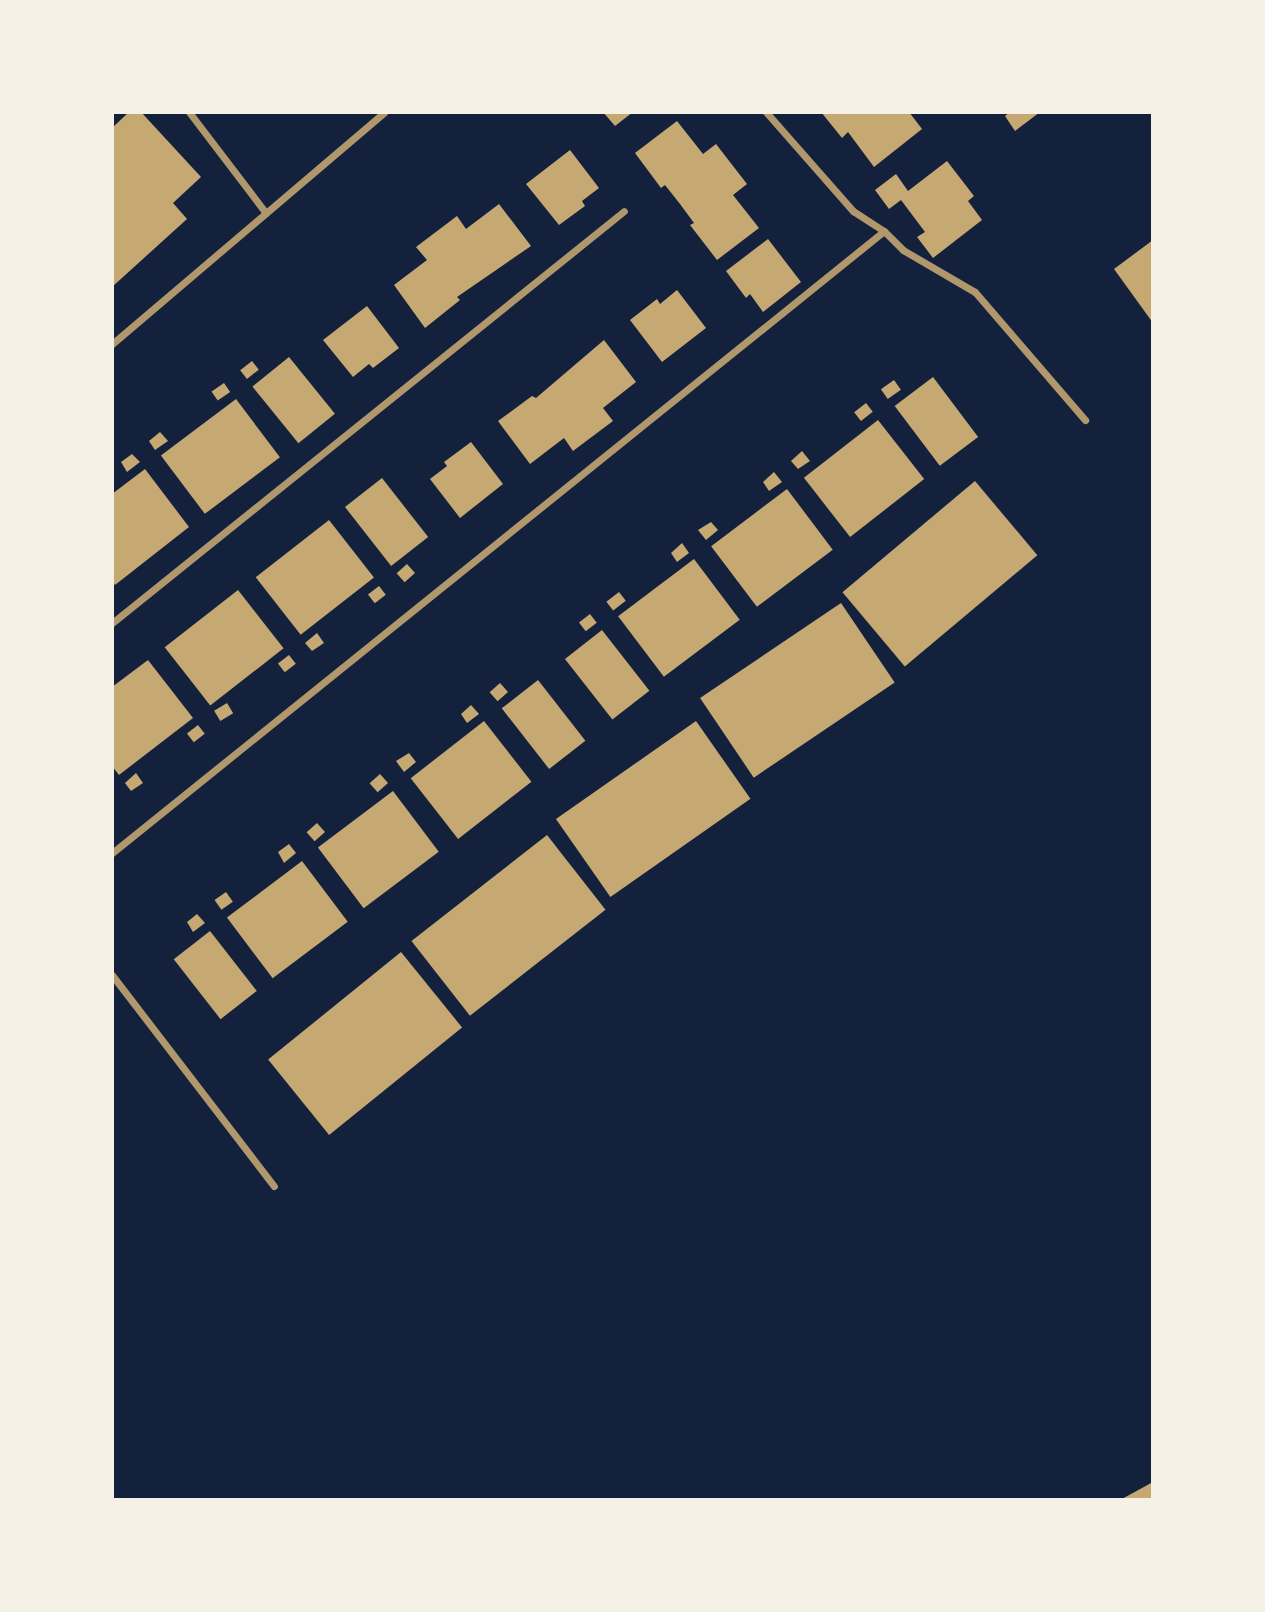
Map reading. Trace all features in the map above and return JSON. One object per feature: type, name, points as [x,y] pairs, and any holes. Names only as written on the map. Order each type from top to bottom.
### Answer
[{"type":"street","points":[[189,112],[266,213]]},
{"type":"street","points":[[112,344],[385,112]]},
{"type":"street","points":[[766,112],[853,211],[884,231],[904,250],[975,292],[1084,420]]},
{"type":"street","points":[[112,623],[624,211]]},
{"type":"street","points":[[112,853],[884,231]]},
{"type":"street","points":[[112,975],[274,1186]]},
{"type":"building","points":[[129,112],[141,112],[201,177],[173,203],[187,219],[112,287],[112,128]]},
{"type":"building","points":[[603,112],[633,112],[615,126]]},
{"type":"building","points":[[821,112],[909,112],[922,129],[874,167],[848,132],[842,138]]},
{"type":"building","points":[[1010,112],[1040,112],[1015,131],[1005,116]]},
{"type":"building","points":[[677,121],[703,154],[716,144],[747,184],[733,195],[759,228],[717,260],[690,225],[694,223],[680,204],[665,185],[661,188],[635,153]]},
{"type":"building","points":[[570,150],[599,188],[582,201],[585,206],[559,225],[526,184]]},
{"type":"building","points":[[947,161],[974,196],[968,201],[982,220],[933,258],[917,237],[925,232],[901,200],[889,209],[875,190],[896,174],[908,191]]},
{"type":"building","points":[[499,204],[531,246],[457,297],[460,300],[425,328],[394,285],[427,260],[416,247],[457,216],[466,229]]},
{"type":"building","points":[[768,239],[801,282],[763,312],[750,294],[746,298],[726,271]]},
{"type":"building","points":[[1153,240],[1153,323],[1114,269]]},
{"type":"building","points":[[677,290],[706,328],[662,362],[630,320],[657,299],[660,304]]},
{"type":"building","points":[[367,306],[399,348],[373,368],[369,364],[353,377],[323,340]]},
{"type":"building","points":[[604,340],[636,382],[603,408],[613,421],[573,451],[564,438],[530,464],[498,421],[532,396],[536,398]]},
{"type":"building","points":[[289,357],[335,414],[298,443],[252,387]]},
{"type":"building","points":[[252,361],[259,370],[247,379],[240,370]]},
{"type":"building","points":[[933,377],[978,437],[940,466],[895,406]]},
{"type":"building","points":[[894,380],[901,390],[888,399],[881,389]]},
{"type":"building","points":[[224,383],[230,392],[218,401],[212,391]]},
{"type":"building","points":[[236,399],[280,457],[205,514],[161,456]]},
{"type":"building","points":[[866,403],[873,412],[861,421],[854,412]]},
{"type":"building","points":[[878,420],[924,479],[850,537],[804,478]]},
{"type":"building","points":[[160,432],[168,441],[155,450],[149,441]]},
{"type":"building","points":[[471,442],[503,484],[460,518],[430,479],[447,466],[444,462]]},
{"type":"building","points":[[802,451],[810,461],[798,469],[791,461]]},
{"type":"building","points":[[132,454],[140,462],[127,472],[121,462]]},
{"type":"building","points":[[145,469],[189,527],[115,585],[112,581],[112,494]]},
{"type":"building","points":[[774,472],[782,482],[769,491],[763,482]]},
{"type":"building","points":[[382,478],[428,537],[391,566],[345,507]]},
{"type":"building","points":[[975,481],[1037,555],[905,667],[842,592]]},
{"type":"building","points":[[787,489],[833,550],[757,607],[711,546]]},
{"type":"building","points":[[329,520],[374,578],[301,635],[256,577]]},
{"type":"building","points":[[711,522],[718,530],[706,540],[698,530]]},
{"type":"building","points":[[682,543],[689,553],[677,562],[671,553]]},
{"type":"building","points":[[694,559],[740,620],[664,677],[618,616]]},
{"type":"building","points":[[407,564],[415,573],[405,582],[397,573]]},
{"type":"building","points":[[379,586],[386,595],[375,603],[368,595]]},
{"type":"building","points":[[238,590],[284,648],[210,706],[165,647]]},
{"type":"building","points":[[619,592],[626,601],[613,611],[606,602]]},
{"type":"building","points":[[841,603],[895,683],[754,778],[700,698]]},
{"type":"building","points":[[590,614],[597,623],[586,631],[579,623]]},
{"type":"building","points":[[602,630],[649,691],[612,720],[565,659]]},
{"type":"building","points":[[317,633],[324,643],[312,651],[305,643]]},
{"type":"building","points":[[289,655],[296,664],[285,672],[278,664]]},
{"type":"building","points":[[148,660],[193,718],[119,775],[112,766],[112,687]]},
{"type":"building","points":[[538,680],[585,741],[549,769],[502,708]]},
{"type":"building","points":[[500,683],[508,692],[498,701],[490,692]]},
{"type":"building","points":[[227,703],[233,713],[220,721],[214,711]]},
{"type":"building","points":[[471,705],[479,714],[467,723],[461,714]]},
{"type":"building","points":[[484,721],[531,782],[458,839],[411,778]]},
{"type":"building","points":[[696,721],[750,799],[610,897],[556,819]]},
{"type":"building","points":[[198,725],[205,734],[194,742],[187,734]]},
{"type":"building","points":[[409,753],[416,762],[404,772],[396,761]]},
{"type":"building","points":[[136,773],[143,783],[131,791],[125,783]]},
{"type":"building","points":[[380,774],[388,783],[378,792],[370,783]]},
{"type":"building","points":[[393,791],[439,852],[364,908],[318,848]]},
{"type":"building","points":[[317,823],[325,832],[315,841],[307,832]]},
{"type":"building","points":[[547,835],[605,910],[470,1016],[411,941]]},
{"type":"building","points":[[289,844],[296,853],[284,863],[278,852]]},
{"type":"building","points":[[302,861],[348,922],[273,978],[227,918]]},
{"type":"building","points":[[226,892],[233,902],[221,910],[215,900]]},
{"type":"building","points":[[197,914],[205,923],[193,932],[187,922]]},
{"type":"building","points":[[210,931],[257,991],[221,1019],[174,959]]},
{"type":"building","points":[[401,952],[462,1027],[329,1135],[268,1060]]},
{"type":"building","points":[[1153,1482],[1153,1500],[1120,1500]]}]
